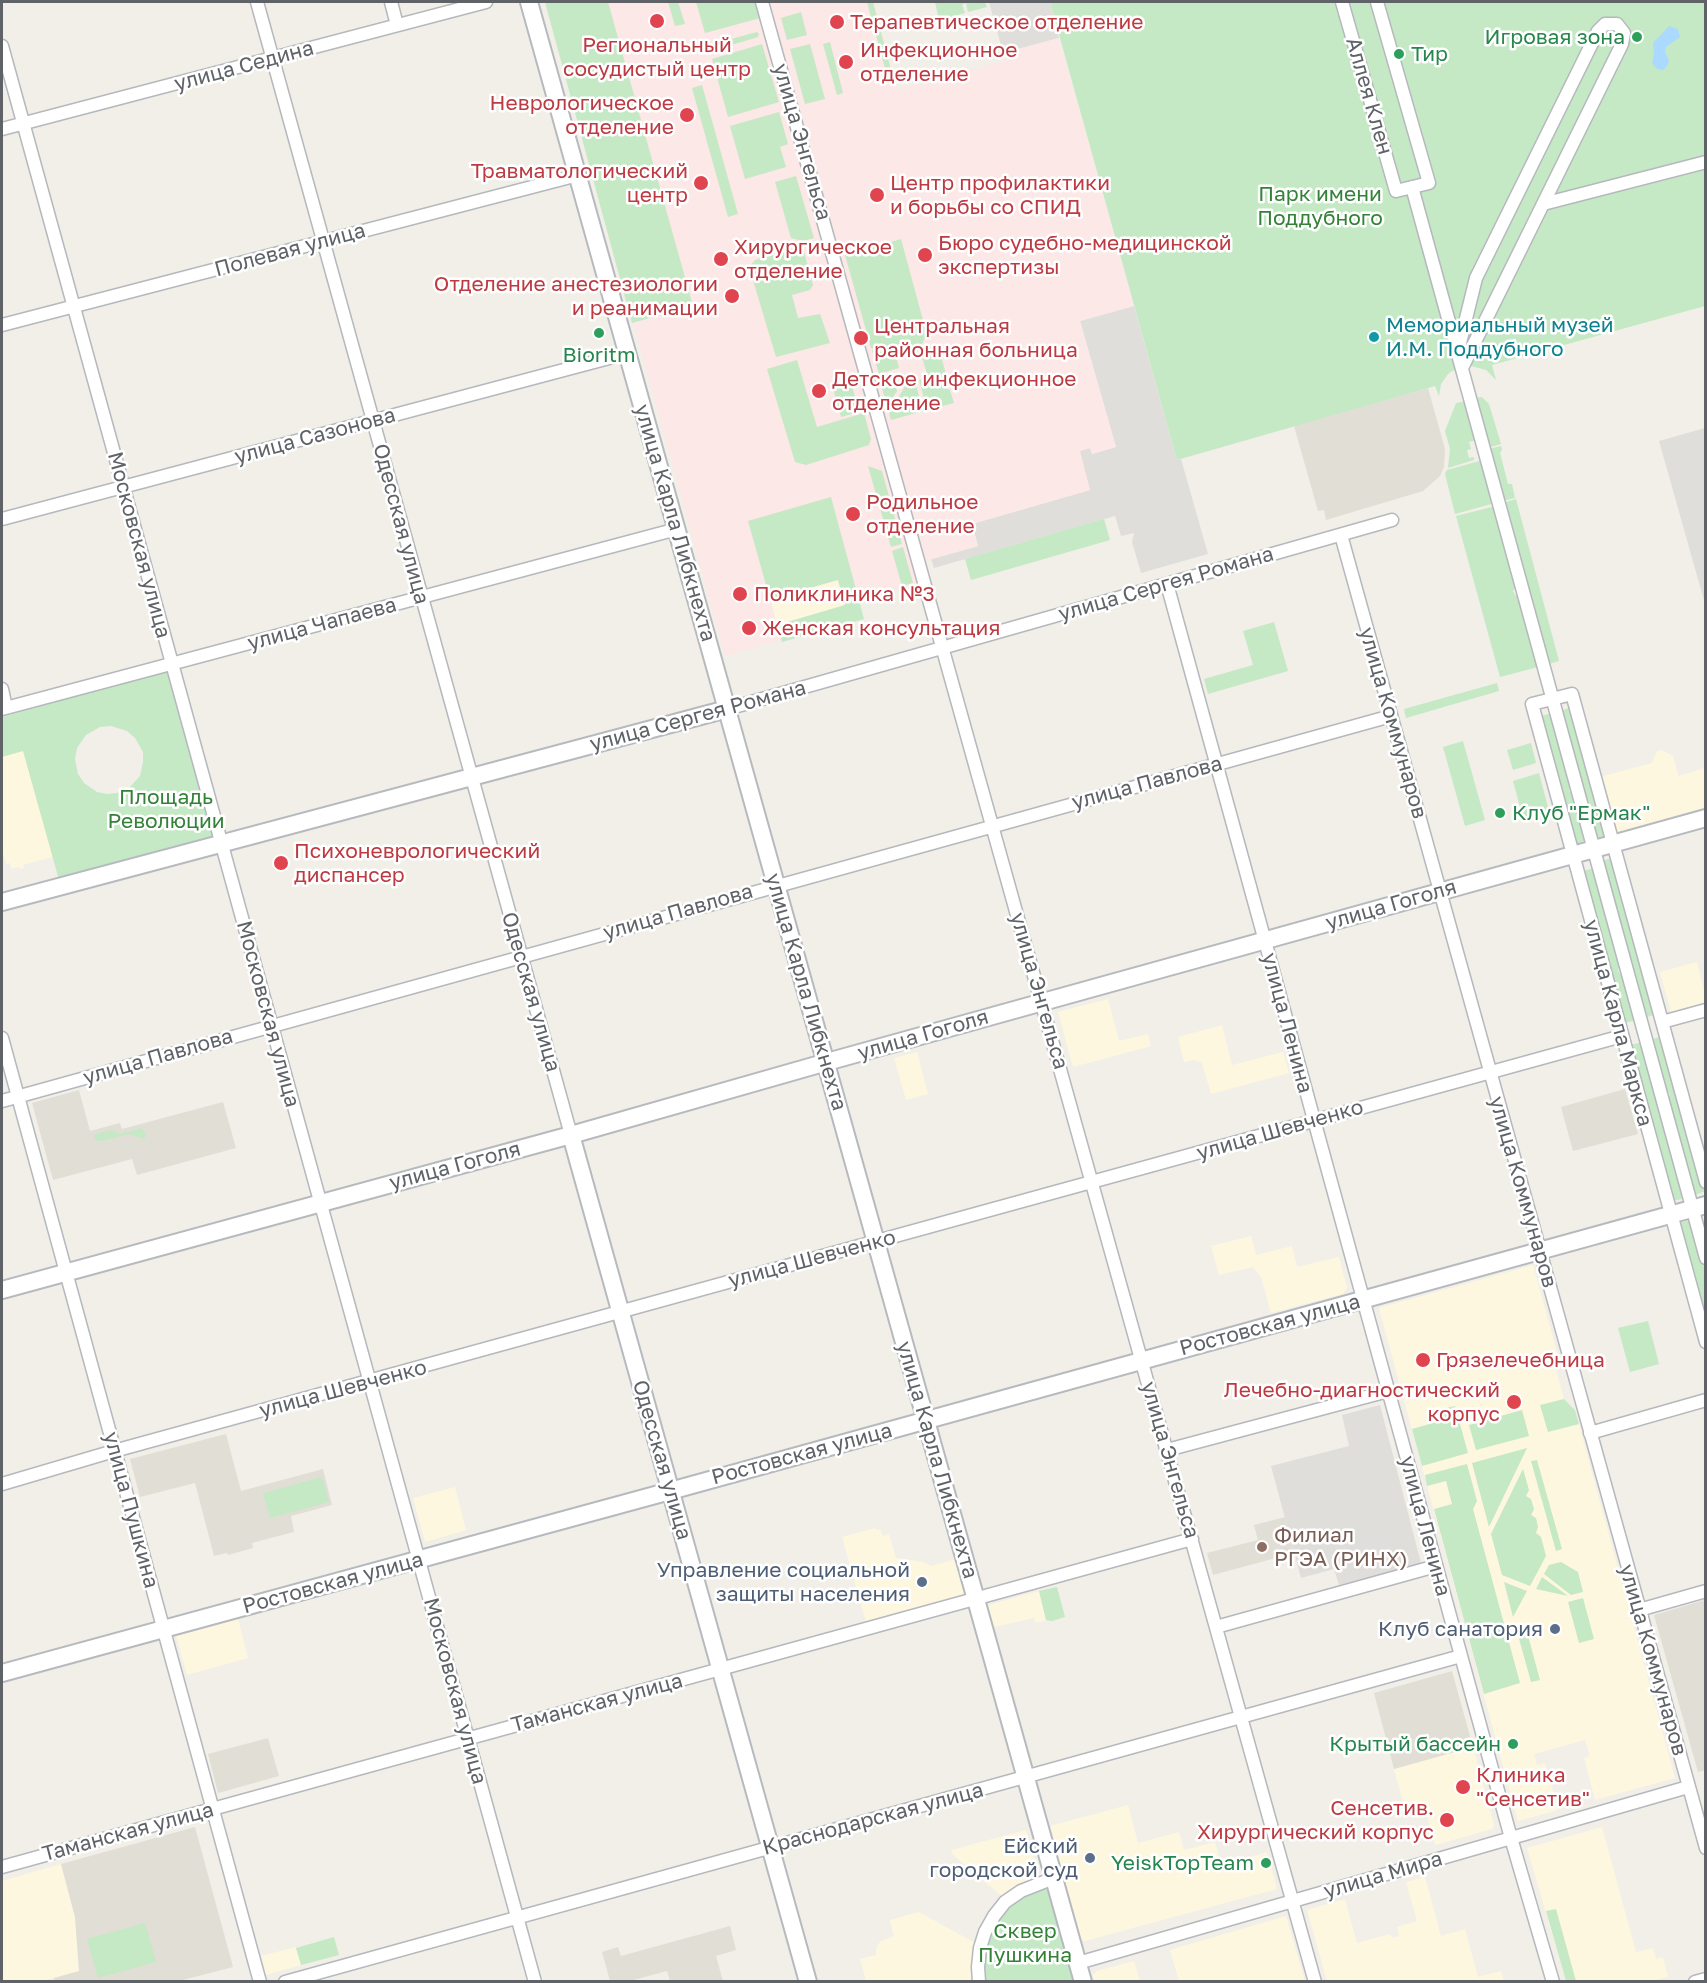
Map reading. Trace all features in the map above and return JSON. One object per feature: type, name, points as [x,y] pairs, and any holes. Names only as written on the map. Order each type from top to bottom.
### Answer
[{"type":"street","name":"Одесская улица","points":[[257,2],[808,1982]]},
{"type":"street","points":[[391,2],[397,25]]},
{"type":"street","name":"улица Седина","points":[[2,129],[486,2]]},
{"type":"street","name":"улица Карла Либкнехта","points":[[529,2],[1083,1982]]},
{"type":"street","name":"улица Энгельса","points":[[762,2],[1315,1982]]},
{"type":"street","name":"Аллея Клен","points":[[1342,2],[1396,191],[1412,188]]},
{"type":"street","points":[[1377,2],[1429,183],[1412,188],[1594,849],[1699,1206],[1706,1258]]},
{"type":"street","points":[[1458,352],[1476,278],[1599,28],[1605,24],[1617,24],[1623,31],[1622,44],[1462,368]]},
{"type":"street","name":"Московская улица","points":[[2,46],[535,1982]]},
{"type":"street","points":[[1543,204],[1706,162]]},
{"type":"street","name":"Полевая улица","points":[[2,325],[578,176]]},
{"type":"street","name":"улица Сазонова","points":[[2,519],[628,353]]},
{"type":"street","name":"улица Сергея Романа","points":[[2,902],[727,709],[1392,520]]},
{"type":"street","name":"улица Чапаева","points":[[4,708],[677,528]]},
{"type":"street","name":"улица Коммунаров","points":[[1341,535],[1706,1848]]},
{"type":"street","name":"улица Ленина","points":[[1167,584],[1511,1838],[1553,1982]]},
{"type":"street","points":[[2,689],[4,708]]},
{"type":"street","name":"улица Карла Маркса","points":[[1706,1182],[1572,694],[1532,704],[1706,1342]]},
{"type":"street","name":"улица Павлова","points":[[2,1101],[776,884],[1391,716]]},
{"type":"street","name":"улица Гоголя","points":[[2,1290],[571,1135],[1706,818]]},
{"type":"street","points":[[1662,1022],[1706,1010]]},
{"type":"street","name":"улица Шевченко","points":[[2,1484],[114,1450],[369,1382],[1622,1036]]},
{"type":"street","name":"улица Пушкина","points":[[2,1038],[260,1982]]},
{"type":"street","name":"Ростовская улица","points":[[2,1673],[671,1491],[1699,1206]]},
{"type":"street","points":[[1167,1450],[1388,1391]]},
{"type":"street","points":[[1590,1432],[1706,1400]]},
{"type":"street","name":"Таманская улица","points":[[2,1867],[1192,1539]]},
{"type":"street","points":[[1216,1627],[1436,1566]]},
{"type":"street","points":[[1639,1610],[1706,1591]]},
{"type":"street","name":"Краснодарская улица","points":[[285,1982],[1461,1656]]},
{"type":"street","name":"улица Мира","points":[[1078,1963],[1688,1787]]},
{"type":"street","points":[[979,1982],[980,1948],[984,1932],[994,1916],[1005,1902],[1020,1891],[1054,1878]]},
{"type":"street","points":[[1695,1982],[1706,1978]]},
{"type":"shaded area","name":"Центральная районная больница","points":[[545,2],[874,2],[897,89],[1004,61],[1003,53],[1059,38],[1134,306],[1080,321],[1116,447],[1092,454],[1090,448],[1080,451],[1090,490],[972,524],[978,546],[915,564],[920,584],[845,605],[838,580],[770,599],[781,640],[725,656]]},
{"type":"shaded area","points":[[989,2],[1050,2],[1059,38],[1003,53]]},
{"type":"shaded area","points":[[1134,306],[1177,460],[1181,459],[1208,554],[1141,573],[1132,542],[1134,533],[1121,536],[1115,516],[934,568],[931,559],[978,546],[972,524],[1090,490],[1079,451],[1090,448],[1092,454],[1116,447],[1080,321]]},
{"type":"shaded area","points":[[1428,388],[1445,449],[1444,467],[1440,476],[1423,491],[1326,520],[1324,510],[1318,511],[1294,426]]},
{"type":"shaded area","points":[[1706,428],[1705,604],[1659,441]]},
{"type":"shaded area","points":[[838,580],[845,605],[777,625],[770,599]]},
{"type":"shaded area","points":[[1662,750],[1673,756],[1678,776],[1705,768],[1705,809],[1615,834],[1600,777],[1652,763],[1657,751]]},
{"type":"shaded area","points":[[23,751],[53,857],[23,865],[24,868],[11,869],[10,863],[6,864],[2,849],[2,757]]},
{"type":"shaded area","points":[[1697,962],[1705,1002],[1671,1012],[1660,972]]},
{"type":"shaded area","points":[[1108,999],[1119,1041],[1148,1034],[1151,1046],[1073,1067],[1058,1012]]},
{"type":"shaded area","points":[[1222,1025],[1232,1065],[1283,1052],[1289,1073],[1211,1094],[1202,1063],[1194,1060],[1184,1062],[1178,1037]]},
{"type":"shaded area","points":[[917,1052],[928,1094],[906,1100],[894,1058]]},
{"type":"shaded area","points":[[1625,1089],[1638,1134],[1573,1151],[1561,1107]]},
{"type":"shaded area","points":[[79,1090],[90,1131],[120,1123],[122,1129],[223,1102],[236,1148],[137,1175],[132,1159],[53,1180],[32,1103]]},
{"type":"shaded area","points":[[1251,1236],[1256,1255],[1292,1246],[1297,1267],[1339,1257],[1347,1288],[1343,1294],[1271,1313],[1261,1277],[1253,1267],[1219,1275],[1211,1246]]},
{"type":"shaded area","points":[[1533,1265],[1561,1367],[1556,1369],[1564,1399],[1575,1410],[1675,1778],[1595,1800],[1584,1758],[1590,1756],[1585,1740],[1534,1754],[1537,1765],[1545,1763],[1558,1810],[1518,1821],[1379,1308]]},
{"type":"shaded area","points":[[1380,1405],[1421,1563],[1339,1585],[1334,1569],[1301,1578],[1271,1466],[1349,1446],[1342,1415]]},
{"type":"shaded area","points":[[226,1434],[241,1491],[323,1469],[332,1505],[291,1516],[294,1532],[252,1543],[253,1548],[228,1555],[227,1553],[214,1556],[195,1483],[140,1497],[130,1459]]},
{"type":"shaded area","points":[[455,1487],[466,1530],[425,1542],[413,1498]]},
{"type":"shaded area","name":"Филиал РГЭА (РИНХ)","points":[[1285,1517],[1294,1553],[1213,1575],[1207,1553],[1258,1540],[1254,1525]]},
{"type":"shaded area","points":[[875,1528],[880,1529],[883,1536],[889,1534],[896,1558],[923,1562],[931,1566],[957,1559],[966,1595],[866,1622],[842,1537]]},
{"type":"shaded area","points":[[1039,1591],[1046,1620],[1036,1623],[1034,1618],[994,1627],[988,1605]]},
{"type":"shaded area","points":[[1705,1600],[1706,1770],[1698,1772],[1654,1615]]},
{"type":"shaded area","points":[[238,1619],[248,1658],[187,1675],[176,1636]]},
{"type":"shaded area","points":[[1452,1671],[1473,1747],[1394,1769],[1374,1693]]},
{"type":"shaded area","points":[[268,1738],[279,1776],[218,1793],[208,1754]]},
{"type":"shaded area","points":[[1473,1747],[1494,1825],[1492,1829],[1435,1845],[1423,1801],[1404,1806],[1394,1769]]},
{"type":"shaded area","points":[[1128,1805],[1138,1843],[1179,1832],[1184,1850],[1215,1842],[1221,1865],[1267,1852],[1277,1889],[1085,1941],[1081,1939],[1050,1826]]},
{"type":"shaded area","points":[[195,1827],[233,1967],[179,1981],[55,1982],[54,1978],[79,1971],[75,1917],[61,1864]]},
{"type":"shaded area","points":[[1602,1827],[1636,1952],[1653,1948],[1656,1959],[1663,1957],[1668,1977],[1651,1981],[1566,1981],[1527,1848]]},
{"type":"shaded area","points":[[1026,1830],[1039,1878],[1022,1884],[1003,1897],[953,1855],[951,1850]]},
{"type":"shaded area","points":[[61,1864],[75,1917],[79,1971],[42,1981],[3,1981],[2,1881]]},
{"type":"shaded area","points":[[1425,1877],[1441,1936],[1465,1929],[1478,1977],[1501,1971],[1504,1981],[1327,1981],[1307,1910],[1345,1899],[1357,1943],[1390,1934],[1392,1938],[1399,1936],[1397,1927],[1417,1921],[1406,1882]]},
{"type":"shaded area","points":[[919,1912],[975,1943],[972,1962],[973,1981],[866,1981],[860,1959],[876,1955],[877,1946],[881,1941],[894,1936],[890,1920]]},
{"type":"shaded area","points":[[1286,1916],[1305,1981],[1179,1981],[1170,1950]]},
{"type":"shaded area","points":[[730,1926],[736,1950],[716,1956],[723,1981],[670,1981],[667,1971],[630,1981],[610,1981],[602,1952],[618,1947],[621,1956]]},
{"type":"shaded area","points":[[296,1947],[301,1965],[266,1975],[261,1956]]},
{"type":"shaded area","points":[[1134,1961],[1140,1981],[1094,1981],[1093,1975],[1097,1971]]},
{"type":"green space","points":[[545,2],[608,2],[693,306],[632,323]]},
{"type":"green space","points":[[668,2],[678,2],[685,24],[675,26]]},
{"type":"green space","points":[[696,2],[759,2],[764,17],[705,33]]},
{"type":"green space","points":[[867,2],[873,2],[894,81],[889,83]]},
{"type":"green space","points":[[935,2],[985,2],[987,7],[968,12],[966,3],[962,5],[965,13],[939,20]]},
{"type":"green space","name":"Парк имени Поддубного","points":[[1050,2],[1705,2],[1705,306],[1492,365],[1496,380],[1486,370],[1471,366],[1448,374],[1441,384],[1439,396],[1435,386],[1177,460]]},
{"type":"green space","points":[[801,12],[807,35],[787,40],[781,18]]},
{"type":"green space","points":[[757,32],[758,37],[715,50],[712,47],[713,44]]},
{"type":"green space","points":[[830,42],[843,93],[837,95],[823,44]]},
{"type":"green space","points":[[762,44],[779,102],[728,117],[712,59]]},
{"type":"green space","points":[[810,44],[825,99],[805,104],[790,49]]},
{"type":"green space","points":[[702,85],[738,214],[728,217],[692,88]]},
{"type":"green space","points":[[779,112],[788,144],[780,147],[786,167],[745,179],[730,126]]},
{"type":"green space","points":[[796,176],[814,238],[803,241],[791,238],[775,182]]},
{"type":"green space","points":[[901,239],[927,335],[918,351],[899,356],[887,350],[871,348],[845,255]]},
{"type":"green space","points":[[791,249],[804,252],[813,285],[810,290],[792,295],[798,318],[820,314],[830,343],[776,357],[749,267],[755,260]]},
{"type":"green space","points":[[938,344],[949,386],[927,374],[921,354],[925,348]]},
{"type":"green space","points":[[872,350],[885,353],[897,360],[899,368],[879,374]]},
{"type":"green space","points":[[797,360],[817,427],[864,413],[871,439],[869,445],[806,465],[795,462],[767,369]]},
{"type":"green space","points":[[892,374],[897,391],[887,406],[879,378]]},
{"type":"green space","points":[[926,378],[950,390],[954,403],[927,410],[919,380]]},
{"type":"green space","points":[[915,381],[923,411],[891,420],[889,413],[907,383]]},
{"type":"green space","points":[[851,382],[859,412],[841,417],[833,388]]},
{"type":"green space","points":[[1482,397],[1489,404],[1501,444],[1488,448],[1474,398]]},
{"type":"green space","points":[[1466,401],[1478,440],[1469,442],[1471,449],[1467,450],[1469,458],[1474,457],[1474,460],[1448,468],[1450,449],[1445,431],[1456,403]]},
{"type":"green space","points":[[1501,446],[1500,453],[1508,484],[1512,484],[1515,498],[1503,501],[1500,481],[1495,474],[1497,471],[1494,470],[1489,449]]},
{"type":"green space","points":[[1483,460],[1495,503],[1455,514],[1445,474],[1447,470]]},
{"type":"green space","points":[[868,466],[882,471],[902,544],[891,547]]},
{"type":"green space","points":[[831,497],[864,619],[782,642],[777,625],[845,605],[838,580],[770,599],[748,521]]},
{"type":"green space","points":[[1516,499],[1559,661],[1549,664],[1516,541],[1513,539],[1503,503]]},
{"type":"green space","points":[[1496,506],[1517,585],[1513,591],[1515,595],[1520,596],[1538,667],[1500,677],[1456,516]]},
{"type":"green space","points":[[1104,519],[1110,540],[971,580],[965,559]]},
{"type":"green space","points":[[903,547],[913,583],[902,586],[892,551]]},
{"type":"green space","points":[[1274,622],[1288,671],[1208,694],[1204,679],[1253,665],[1243,631]]},
{"type":"green space","name":"Площадь Революции","points":[[169,670],[215,836],[59,880],[23,751],[2,757],[2,717]],"holes":[[[111,726],[127,731],[135,738],[143,752],[140,776],[130,787],[117,793],[97,792],[84,783],[78,774],[75,759],[77,748],[86,735],[100,727]]]},
{"type":"green space","points":[[1497,683],[1499,691],[1406,718],[1404,709]]},
{"type":"green space","points":[[1572,707],[1607,835],[1595,838],[1591,823],[1593,819],[1560,711]]},
{"type":"green space","points":[[1553,713],[1558,743],[1571,785],[1569,791],[1575,795],[1587,840],[1575,844],[1540,716]]},
{"type":"green space","points":[[1463,741],[1485,820],[1465,826],[1443,747]]},
{"type":"green space","points":[[1531,743],[1536,763],[1513,770],[1507,750]]},
{"type":"green space","points":[[1539,773],[1549,811],[1523,818],[1513,781]]},
{"type":"green space","points":[[1613,858],[1656,1014],[1644,1018],[1640,992],[1617,919],[1619,915],[1601,861]]},
{"type":"green space","points":[[1595,868],[1598,889],[1601,891],[1620,965],[1618,970],[1624,975],[1637,1020],[1624,1023],[1582,871]]},
{"type":"green space","points":[[1662,1036],[1705,1191],[1693,1196],[1686,1160],[1667,1101],[1670,1094],[1666,1090],[1650,1040]]},
{"type":"green space","points":[[1643,1042],[1670,1142],[1668,1146],[1685,1194],[1681,1195],[1682,1199],[1673,1201],[1630,1045]]},
{"type":"green space","points":[[142,1128],[146,1135],[144,1139],[130,1134],[101,1141],[97,1141],[94,1137],[96,1134],[113,1130],[119,1134]]},
{"type":"green space","points":[[1691,1220],[1696,1246],[1699,1248],[1705,1271],[1705,1320],[1679,1223]]},
{"type":"green space","points":[[1648,1321],[1659,1364],[1630,1372],[1618,1328]]},
{"type":"green space","points":[[1564,1399],[1575,1410],[1579,1424],[1548,1432],[1540,1405]]},
{"type":"green space","points":[[1455,1406],[1468,1453],[1422,1466],[1412,1429],[1440,1421],[1438,1410]]},
{"type":"green space","points":[[1522,1410],[1529,1436],[1476,1450],[1469,1425]]},
{"type":"green space","points":[[1527,1448],[1489,1527],[1472,1463]]},
{"type":"green space","points":[[1537,1460],[1562,1549],[1556,1551],[1531,1461]]},
{"type":"green space","points":[[1467,1464],[1477,1501],[1473,1509],[1520,1683],[1484,1694],[1434,1509],[1452,1504],[1446,1481],[1427,1486],[1425,1475]]},
{"type":"green space","points":[[1523,1469],[1529,1490],[1526,1496],[1531,1499],[1534,1509],[1531,1515],[1536,1518],[1538,1527],[1536,1533],[1541,1537],[1546,1556],[1530,1586],[1502,1575],[1491,1534]]},
{"type":"green space","points":[[322,1477],[329,1502],[270,1518],[263,1493]]},
{"type":"green space","points":[[1561,1562],[1578,1572],[1583,1592],[1571,1595],[1544,1574],[1549,1565]]},
{"type":"green space","points":[[1542,1577],[1568,1596],[1536,1589]]},
{"type":"green space","points":[[1504,1582],[1527,1591],[1513,1617]]},
{"type":"green space","points":[[1057,1587],[1065,1617],[1052,1621],[1046,1620],[1039,1591]]},
{"type":"green space","points":[[1583,1598],[1594,1639],[1579,1643],[1568,1602]]},
{"type":"green space","points":[[1527,1632],[1540,1680],[1531,1682],[1518,1635]]},
{"type":"green space","name":"Сквер Пушкина","points":[[1048,1887],[1074,1981],[984,1982],[983,1964],[989,1935],[1003,1912],[1022,1897]]},
{"type":"green space","points":[[1556,1909],[1576,1981],[1566,1981],[1546,1911]]},
{"type":"green space","points":[[145,1923],[156,1962],[98,1978],[87,1939]]},
{"type":"green space","points":[[334,1937],[339,1955],[301,1965],[296,1948]]},
{"type":"water","points":[[1669,26],[1678,29],[1680,37],[1666,47],[1665,52],[1669,61],[1667,66],[1663,70],[1657,69],[1652,63],[1653,43]]},
{"type":"place","name":"Региональный сосудистый центр","points":[[657,21]]},
{"type":"place","name":"Терапевтическое отделение","points":[[837,22]]},
{"type":"place","name":"Игровая зона","points":[[1637,37]]},
{"type":"place","name":"Тир","points":[[1399,54]]},
{"type":"place","name":"Инфекционное отделение","points":[[846,62]]},
{"type":"place","name":"Неврологическое отделение","points":[[687,115]]},
{"type":"place","name":"Травматологический центр","points":[[701,183]]},
{"type":"place","name":"Центр профилактики и борьбы со СПИД","points":[[877,195]]},
{"type":"place","name":"Бюро судебно-медицинской экспертизы","points":[[925,255]]},
{"type":"place","name":"Хирургическое отделение","points":[[721,259]]},
{"type":"place","name":"Отделение анестезиологии и реанимации","points":[[732,296]]},
{"type":"place","name":"Bioritm","points":[[599,333]]},
{"type":"place","name":"Мемориальный музей И.М. Поддубного","points":[[1374,337]]},
{"type":"place","name":"Центральная районная больница","points":[[861,338]]},
{"type":"place","name":"Детское инфекционное отделение","points":[[819,391]]},
{"type":"place","name":"Родильное отделение","points":[[853,514]]},
{"type":"place","name":"Поликлиника №3","points":[[740,594]]},
{"type":"place","name":"Женская консультация","points":[[749,628]]},
{"type":"place","name":"Клуб \"Ермак\"","points":[[1500,813]]},
{"type":"place","name":"Психоневрологический диспансер","points":[[281,863]]},
{"type":"place","name":"Грязелечебница","points":[[1423,1360]]},
{"type":"place","name":"Лечебно-диагностический корпус","points":[[1514,1402]]},
{"type":"place","name":"Филиал РГЭА (РИНХ)","points":[[1262,1547]]},
{"type":"place","name":"Управление социальной защиты населения","points":[[922,1582]]},
{"type":"place","name":"Клуб санатория","points":[[1555,1629]]},
{"type":"place","name":"Крытый бассейн","points":[[1513,1744]]},
{"type":"place","name":"Клиника \"Сенсетив\"","points":[[1463,1787]]},
{"type":"place","name":"Сенсетив. Хирургический корпус","points":[[1447,1820]]},
{"type":"place","name":"Ейский городской суд","points":[[1090,1858]]},
{"type":"place","name":"YeiskTopTeam","points":[[1266,1863]]}]
